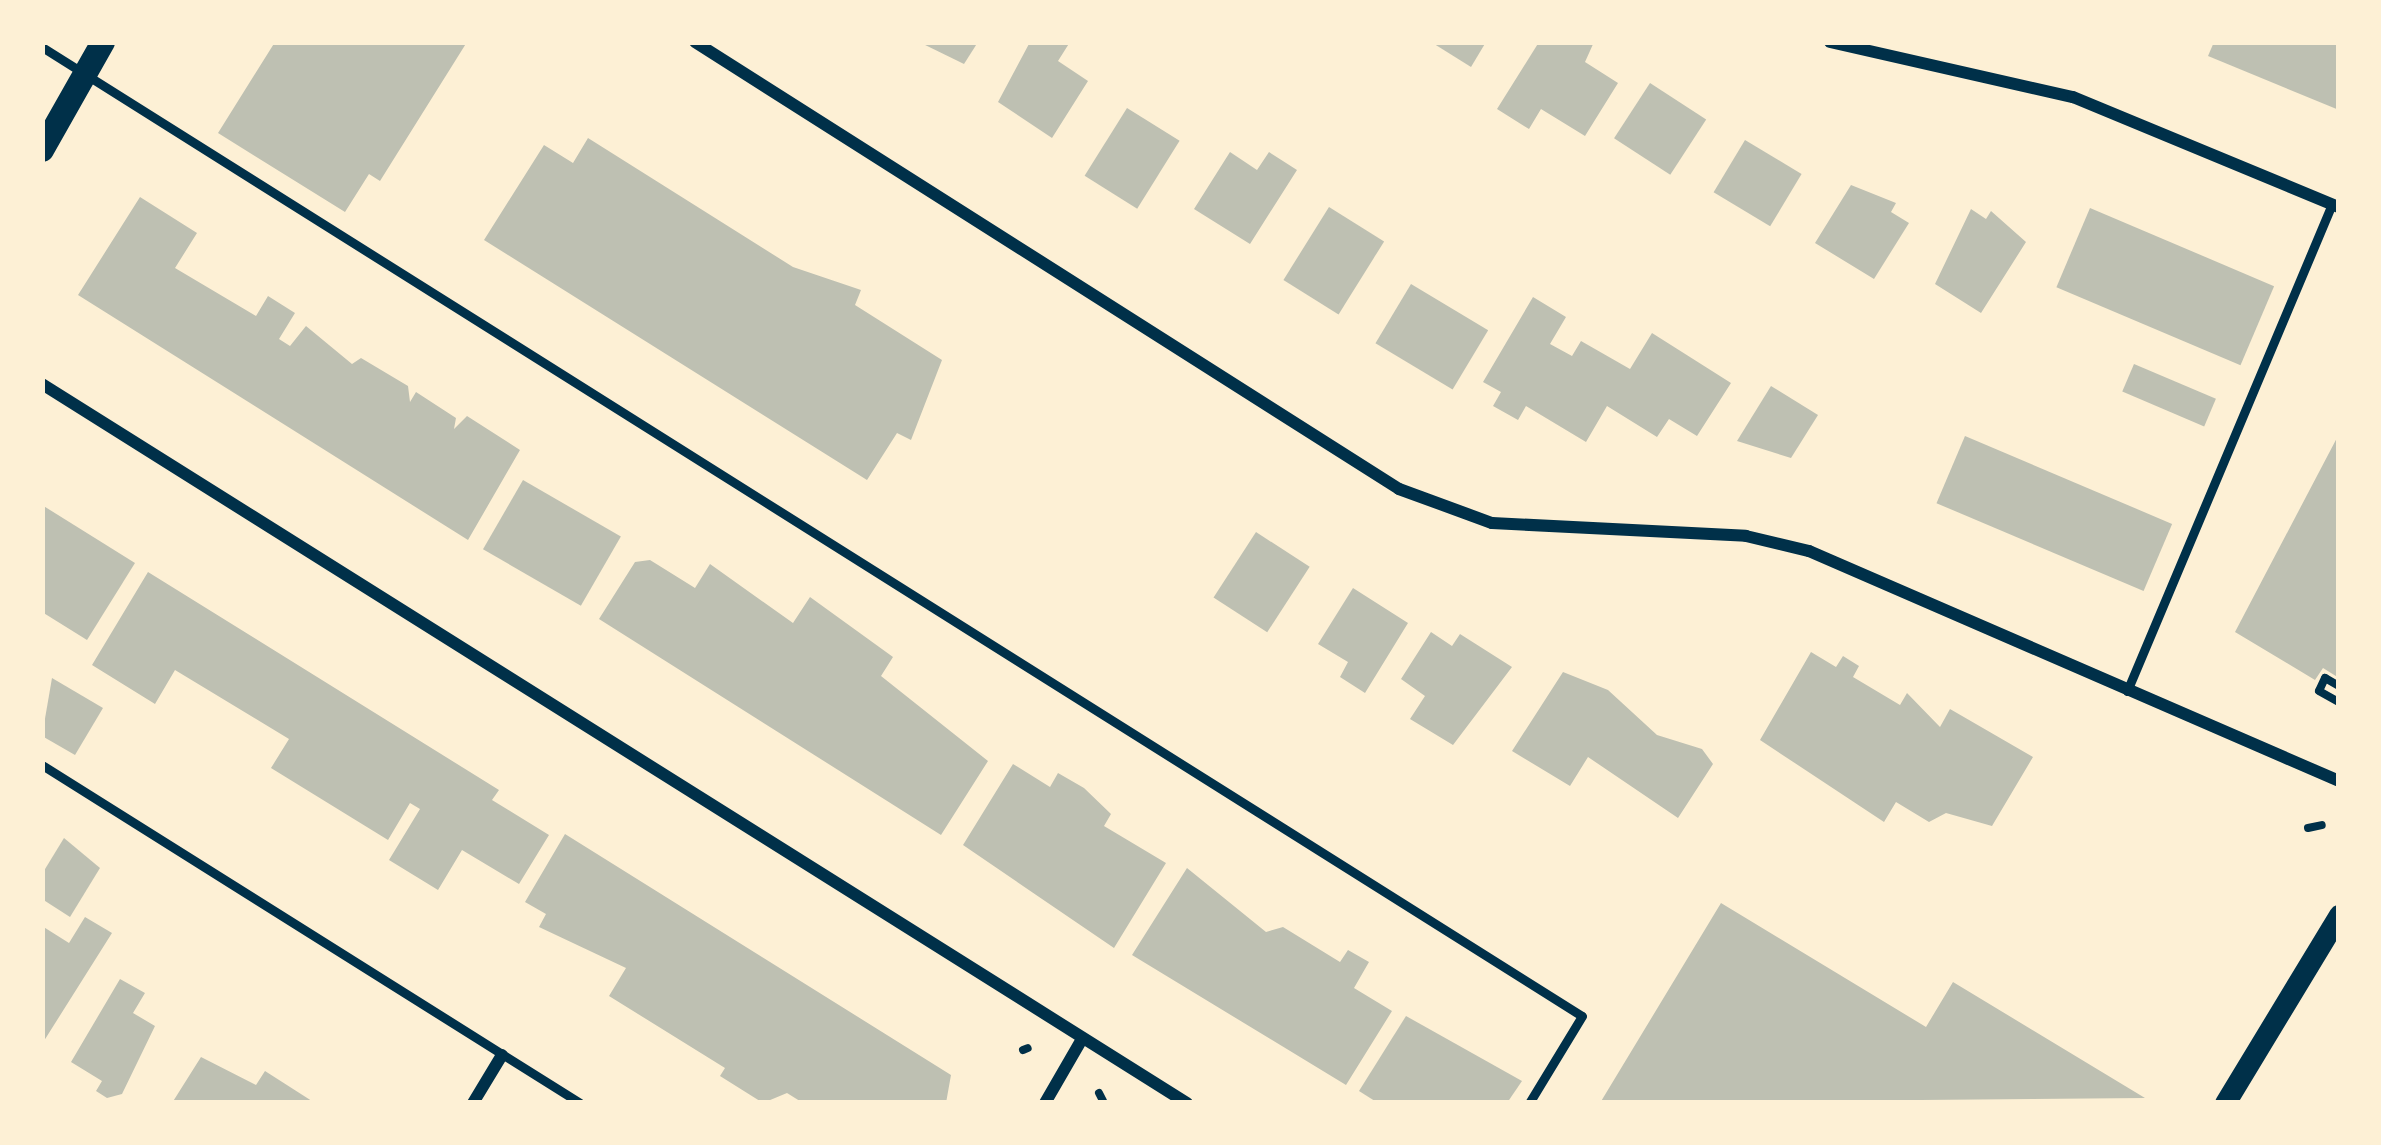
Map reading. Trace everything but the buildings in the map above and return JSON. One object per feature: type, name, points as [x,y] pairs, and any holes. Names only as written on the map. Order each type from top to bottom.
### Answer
[{"type":"main road","points":[[42,150],[104,42]]},
{"type":"street","points":[[695,42],[1399,489],[1492,523],[1746,536],[1809,551],[2339,781]]},
{"type":"street","points":[[1830,42],[2072,97],[2336,206]]},
{"type":"street","points":[[42,384],[1186,1103]]},
{"type":"street","points":[[2225,1103],[2339,915]]},
{"type":"street","points":[[1045,1103],[1082,1040]]},
{"type":"street","points":[[472,1103],[502,1055]]},
{"type":"lane","points":[[42,47],[1582,1016],[1529,1103]]},
{"type":"lane","points":[[2127,691],[2336,206]]},
{"type":"lane","points":[[42,765],[580,1103]]},
{"type":"path","points":[[2339,686],[2326,678],[2319,691],[2339,702]]},
{"type":"path","points":[[2308,828],[2322,825]]}]
